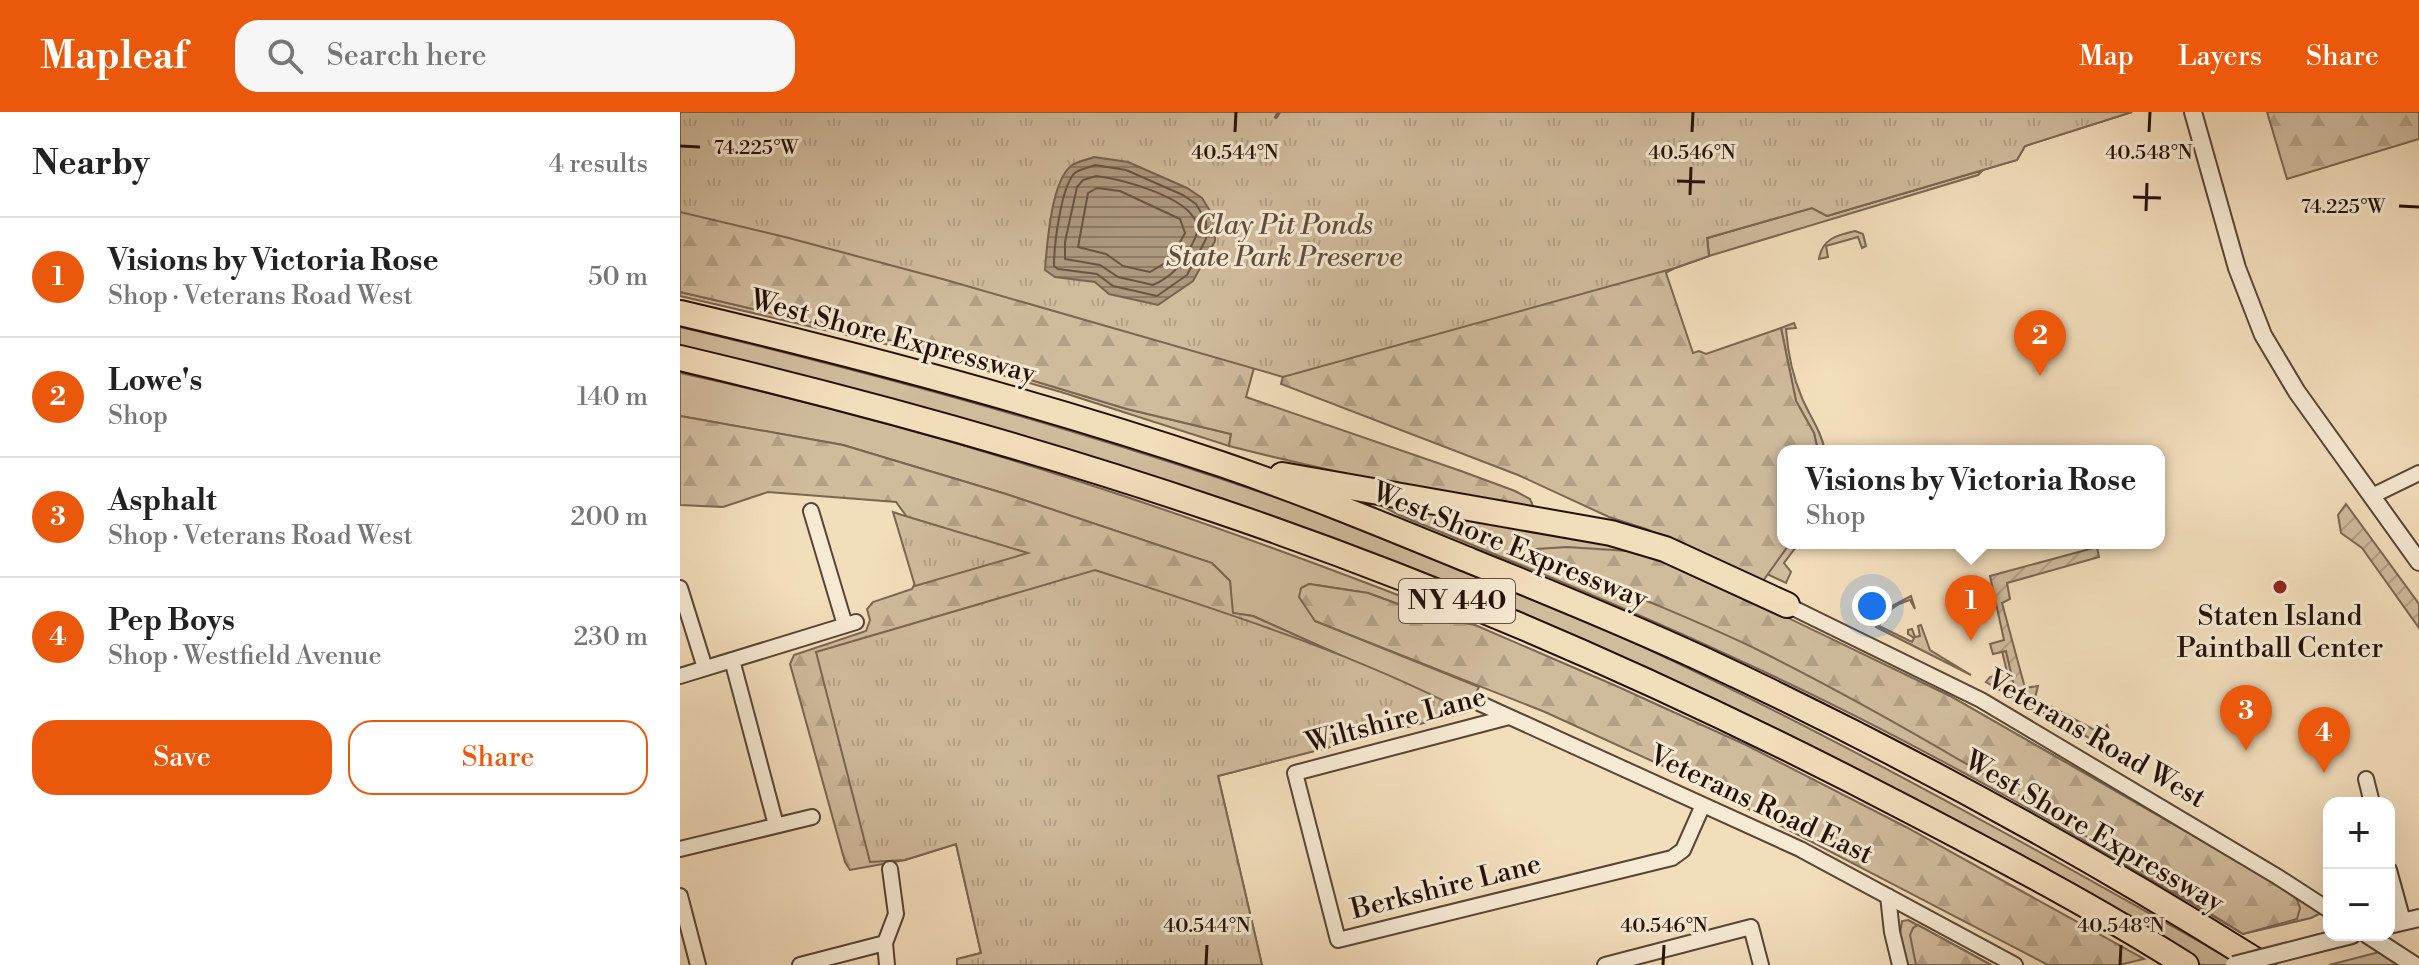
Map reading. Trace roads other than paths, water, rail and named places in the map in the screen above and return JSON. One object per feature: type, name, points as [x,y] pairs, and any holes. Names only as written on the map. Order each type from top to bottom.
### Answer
[{"type":"highway","name":"West Shore Expressway","points":[[680,313],[792,338],[1064,414],[1225,465],[1382,524],[1700,658],[1859,736],[2022,823],[2177,911],[2263,965]]},
{"type":"highway","name":"NY 440","points":[[680,358],[1005,442],[1217,510],[1366,564],[1673,693],[1783,746],[2005,860],[2186,965]]},
{"type":"highway","points":[[1225,465],[1611,533],[1665,549],[1787,605]]},
{"type":"street","points":[[2193,112],[2234,258],[2263,335],[2297,392],[2419,562]]},
{"type":"street","points":[[2372,496],[2419,473]]},
{"type":"street","points":[[680,676],[851,624],[811,511]]},
{"type":"street","points":[[680,588],[705,668]]},
{"type":"street","name":"Veterans Road West","points":[[1787,605],[1981,700],[2323,906]]},
{"type":"street","points":[[732,660],[776,825]]},
{"type":"street","name":"Veterans Road East","points":[[1479,703],[1800,849],[2015,965]]},
{"type":"street","name":"Wiltshire Lane","points":[[1295,773],[1509,717]]},
{"type":"street","name":"Berkshire Lane","points":[[1295,773],[1338,940],[1672,858],[1683,850],[1703,805]]},
{"type":"street","points":[[2366,779],[2370,797]]},
{"type":"street","points":[[680,849],[812,817]]},
{"type":"street","points":[[887,965],[885,943],[896,914],[890,869]]},
{"type":"street","points":[[2395,890],[2404,921]]},
{"type":"street","points":[[680,896],[698,965]]},
{"type":"street","points":[[1888,896],[1900,965]]},
{"type":"street","points":[[1605,965],[1751,927],[1761,965]]},
{"type":"street","points":[[2234,965],[2328,941]]},
{"type":"street","points":[[2377,941],[2414,965]]},
{"type":"street","points":[[800,965],[885,943]]},
{"type":"water","points":[[1094,157],[1128,162],[1187,188],[1202,198],[1215,219],[1215,241],[1193,281],[1158,305],[1109,294],[1095,282],[1055,277],[1045,270],[1051,215],[1059,185],[1071,166]]},
{"type":"waterway","points":[[1276,117],[1279,112]]},
{"type":"place","name":"Lowe's","points":[[2040,376]]},
{"type":"place","name":"Staten Island Paintball Center","points":[[2280,587]]},
{"type":"place","name":"Visions by Victoria Rose","points":[[1971,641]]},
{"type":"place","name":"Asphalt","points":[[2246,751]]},
{"type":"place","name":"Pep Boys","points":[[2324,773]]},
{"type":"park label","name":"Clay Pit Ponds State Park Preserve","points":[[1284,241]]}]
